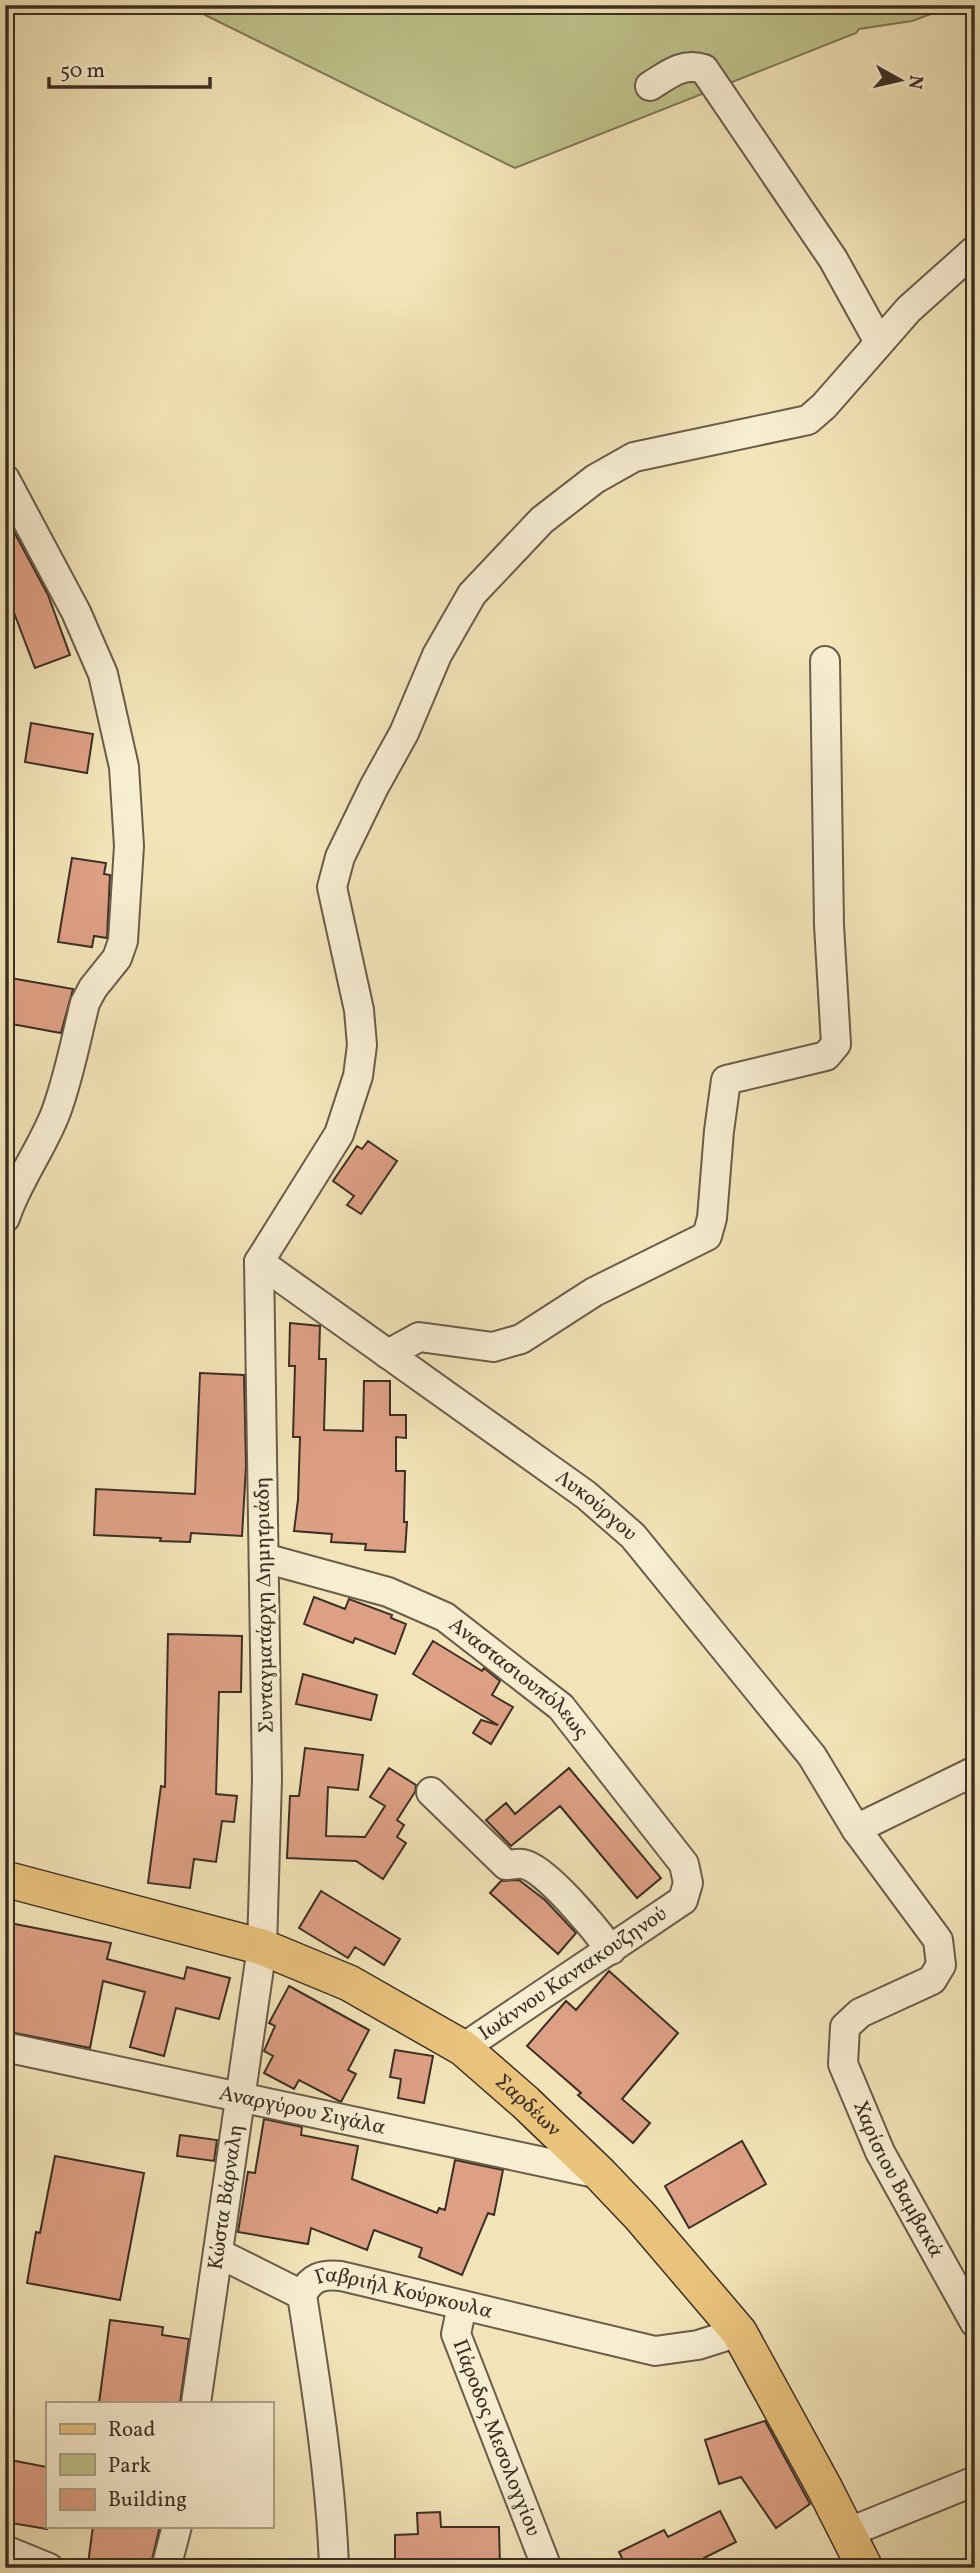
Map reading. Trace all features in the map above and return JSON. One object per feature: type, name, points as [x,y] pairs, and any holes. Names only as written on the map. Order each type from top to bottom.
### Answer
[{"type":"main road","name":"Σαρδέων","points":[[5,1879],[262,1947],[349,1983],[463,2048],[525,2102],[600,2174],[640,2216],[739,2332],[864,2568]]},
{"type":"street","points":[[650,86],[678,68],[689,66],[704,69],[833,259],[879,342]]},
{"type":"street","points":[[259,1262],[339,1134],[358,1076],[362,1045],[359,1010],[332,887],[340,857],[404,733],[437,655],[472,594],[542,520],[595,479],[634,457],[808,420],[824,406],[909,309],[975,250]]},
{"type":"street","points":[[5,479],[76,612],[103,674],[124,766],[129,846],[123,941],[117,958],[93,988],[85,1003],[56,1111],[41,1146],[11,1198],[5,1218]]},
{"type":"street","points":[[388,1354],[419,1337],[493,1347],[521,1339],[594,1292],[707,1236],[712,1218],[726,1080],[826,1056],[836,1044],[829,925],[825,661]]},
{"type":"street","name":"Λυκούργου","points":[[259,1262],[586,1495],[633,1536],[812,1756],[856,1829],[938,1940],[941,1965],[932,1980],[860,2013],[845,2027]]},
{"type":"street","name":"Συνταγματάρχη Δημητριάδη","points":[[259,1262],[268,1779],[262,1947]]},
{"type":"street","name":"Αναστασιουπόλεως","points":[[264,1558],[388,1592],[445,1618],[561,1707],[684,1864],[688,1883],[683,1900]]},
{"type":"street","points":[[856,1829],[975,1771]]},
{"type":"street","points":[[431,1792],[506,1865],[524,1864],[545,1877],[587,1919],[611,1950]]},
{"type":"street","name":"Ιωάννου Καντακουζηνού","points":[[463,2048],[683,1900]]},
{"type":"street","name":"Κώστα Βάρναλη","points":[[196,2402],[262,1947]]},
{"type":"street","name":"Χαρίσιου Βαμβακά","points":[[845,2027],[843,2064],[880,2152],[975,2323]]},
{"type":"street","name":"Αναργύρου Σιγάλα","points":[[5,2047],[600,2174]]},
{"type":"street","points":[[218,2253],[302,2295]]},
{"type":"street","name":"Γαβριήλ Κούρκουλα","points":[[334,2568],[319,2407],[302,2295],[314,2278],[326,2274],[341,2276],[654,2351],[698,2345],[739,2332]]},
{"type":"street","name":"Πάροδος Μεσολογγίου","points":[[462,2306],[456,2334],[547,2568]]},
{"type":"street","points":[[847,2533],[975,2481]]},
{"type":"street","points":[[166,2568],[176,2528]]},
{"type":"street","points":[[5,2550],[50,2568]]},
{"type":"green space","points":[[185,5],[955,5],[912,21],[859,29],[856,33],[515,168]]},
{"type":"building","points":[[5,515],[48,595],[70,655],[35,668],[5,589]]},
{"type":"building","points":[[31,723],[93,734],[87,773],[25,762]]},
{"type":"building","points":[[72,858],[106,863],[104,874],[110,875],[107,938],[94,936],[92,947],[58,942]]},
{"type":"building","points":[[5,977],[73,989],[61,1033],[6,1023],[8,1012],[5,1012]]},
{"type":"building","points":[[368,1141],[397,1161],[361,1214],[347,1205],[354,1196],[333,1181],[357,1146],[362,1149]]},
{"type":"building","points":[[290,1323],[320,1326],[319,1359],[326,1359],[324,1430],[363,1431],[364,1381],[390,1381],[390,1415],[406,1415],[406,1438],[396,1437],[396,1471],[405,1471],[405,1552],[365,1550],[366,1544],[331,1542],[332,1534],[294,1531],[300,1437],[293,1437],[295,1366],[289,1366]]},
{"type":"building","points":[[200,1373],[244,1375],[246,1466],[242,1536],[191,1533],[190,1542],[94,1535],[96,1489],[195,1494]]},
{"type":"building","points":[[314,1597],[345,1609],[349,1599],[392,1615],[391,1618],[406,1624],[395,1654],[355,1638],[353,1643],[304,1624]]},
{"type":"building","points":[[168,1634],[242,1636],[241,1692],[219,1692],[216,1794],[237,1796],[234,1822],[222,1821],[216,1862],[194,1859],[190,1888],[148,1883],[161,1786],[165,1787]]},
{"type":"building","points":[[433,1641],[482,1671],[484,1668],[500,1681],[492,1695],[513,1707],[491,1744],[473,1733],[481,1720],[498,1725],[413,1674]]},
{"type":"building","points":[[303,1674],[377,1695],[371,1720],[296,1704]]},
{"type":"building","points":[[305,1748],[363,1755],[358,1790],[328,1787],[326,1836],[365,1837],[385,1806],[370,1797],[389,1768],[416,1785],[415,1792],[397,1820],[404,1825],[397,1837],[406,1843],[383,1879],[356,1861],[287,1858],[290,1796],[299,1796]]},
{"type":"building","points":[[569,1768],[661,1878],[637,1898],[560,1806],[511,1846],[486,1820],[506,1803],[515,1814]]},
{"type":"building","points":[[519,1880],[545,1900],[576,1933],[558,1954],[490,1893],[501,1881]]},
{"type":"building","points":[[321,1891],[400,1939],[384,1965],[355,1947],[348,1958],[299,1928]]},
{"type":"building","points":[[5,1922],[111,1943],[107,1959],[184,1979],[187,1967],[230,1978],[219,2019],[176,2008],[164,2056],[130,2047],[145,1992],[103,1981],[90,2048],[5,2031]]},
{"type":"building","points":[[609,1971],[678,2033],[622,2099],[650,2123],[633,2143],[527,2046],[566,2001],[576,2010]]},
{"type":"building","points":[[289,1986],[369,2030],[348,2070],[356,2074],[341,2102],[299,2080],[294,2089],[264,2073],[273,2056],[264,2051],[275,2026],[269,2023]]},
{"type":"building","points":[[395,2050],[433,2056],[424,2103],[398,2098],[401,2079],[390,2077]]},
{"type":"building","points":[[264,2119],[302,2127],[301,2135],[358,2146],[352,2179],[437,2213],[439,2208],[445,2210],[455,2160],[503,2170],[494,2215],[488,2213],[462,2275],[419,2257],[422,2248],[374,2230],[367,2250],[311,2228],[308,2244],[238,2232],[248,2172],[255,2173]]},
{"type":"building","points":[[180,2135],[217,2140],[214,2161],[177,2156]]},
{"type":"building","points":[[742,2141],[766,2184],[689,2228],[665,2186]]},
{"type":"building","points":[[55,2156],[144,2173],[120,2300],[27,2283],[36,2232],[40,2233]]},
{"type":"building","points":[[110,2320],[163,2327],[162,2335],[189,2339],[180,2402],[99,2402]]},
{"type":"building","points":[[765,2421],[810,2504],[776,2528],[741,2477],[719,2484],[705,2440]]},
{"type":"building","points":[[5,2459],[46,2467],[47,2529],[5,2522]]},
{"type":"building","points":[[720,2511],[736,2542],[704,2558],[709,2568],[627,2568],[619,2552],[664,2530],[668,2537]]},
{"type":"building","points":[[440,2512],[441,2527],[499,2527],[500,2568],[438,2568],[437,2559],[395,2560],[395,2535],[418,2534],[417,2513]]},
{"type":"building","points":[[93,2528],[160,2528],[150,2568],[116,2568],[88,2564]]}]
